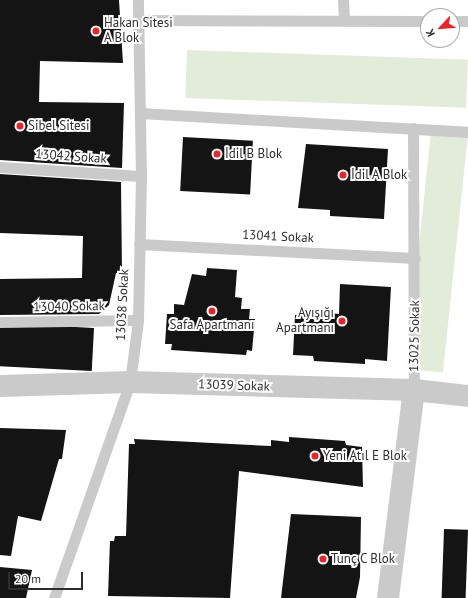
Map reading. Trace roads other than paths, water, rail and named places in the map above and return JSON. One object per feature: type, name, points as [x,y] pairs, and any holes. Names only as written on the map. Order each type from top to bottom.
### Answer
[{"type":"street","name":"13039 Sokak","points":[[0,386],[130,382],[414,390],[468,396]]},
{"type":"street","name":"13025 Sokak","points":[[388,598],[414,390]]},
{"type":"lane","name":"13038 Sokak","points":[[54,598],[130,382],[138,320],[141,176],[138,0]]},
{"type":"lane","points":[[344,0],[344,21]]},
{"type":"lane","points":[[138,20],[420,21]]},
{"type":"lane","points":[[140,113],[468,132]]},
{"type":"lane","name":"13025 Sokak","points":[[413,128],[415,258],[414,390]]},
{"type":"lane","name":"13042 Sokak","points":[[0,167],[141,176]]},
{"type":"lane","name":"13041 Sokak","points":[[139,244],[415,258]]},
{"type":"lane","name":"13040 Sokak","points":[[0,322],[138,320]]},
{"type":"place","name":"Hakan Sitesi A Blok","points":[[96,31]]},
{"type":"place","name":"Sibel Sitesi","points":[[20,126]]},
{"type":"place","name":"İdil B Blok","points":[[217,154]]},
{"type":"place","name":"İdil A Blok","points":[[343,175]]},
{"type":"place","name":"Safa Apartmanı","points":[[212,311]]},
{"type":"place","name":"Ayışığı Apartmanı","points":[[342,321]]},
{"type":"place","name":"Yeni Atıl E Blok","points":[[315,456]]},
{"type":"place","name":"Tunç C Blok","points":[[323,559]]}]
